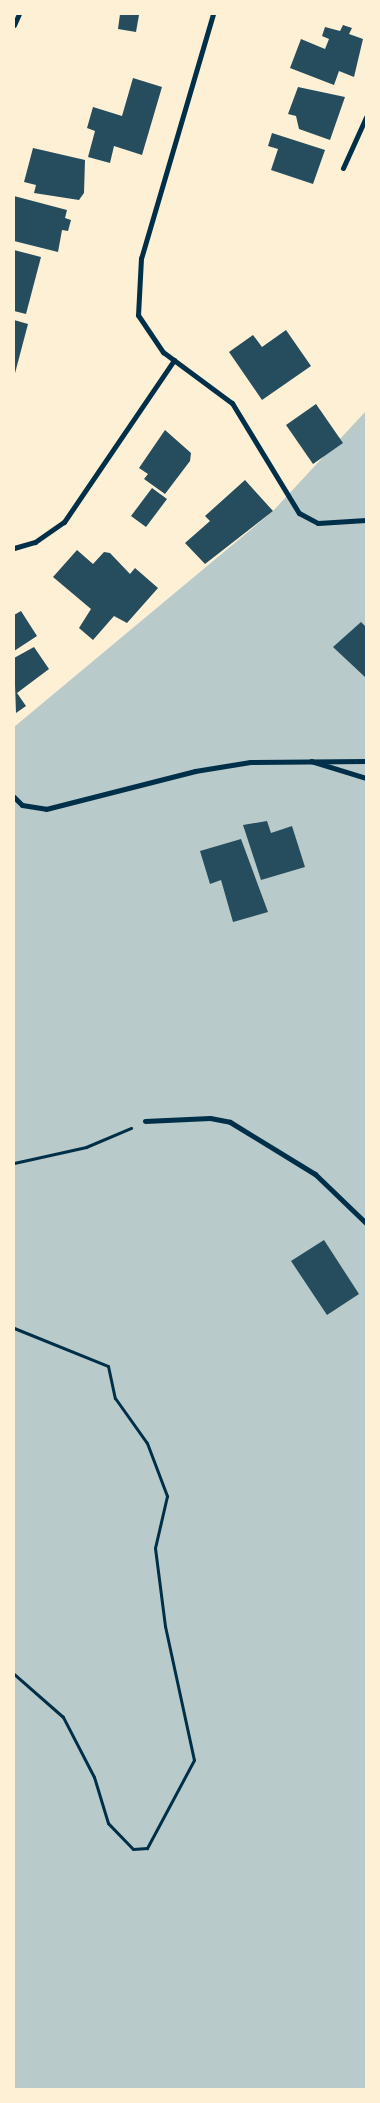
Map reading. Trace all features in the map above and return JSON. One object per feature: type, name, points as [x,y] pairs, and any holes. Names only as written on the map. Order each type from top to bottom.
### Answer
[{"type":"street","points":[[14,25],[19,14]]},
{"type":"street","points":[[213,14],[182,108],[138,277],[138,316],[164,352],[232,403],[299,513],[318,523],[366,520]]},
{"type":"street","points":[[343,168],[366,117]]},
{"type":"street","points":[[14,548],[35,542],[64,522],[174,360]]},
{"type":"street","points":[[306,759],[366,778]]},
{"type":"street","points":[[14,797],[22,805],[46,810],[195,771],[306,759],[366,761]]},
{"type":"street","points":[[145,1122],[210,1118],[230,1122],[315,1174],[366,1223]]},
{"type":"path","points":[[14,1163],[86,1146],[145,1122]]},
{"type":"path","points":[[14,1328],[108,1366],[115,1398],[147,1443],[167,1496],[155,1548],[165,1626],[194,1760],[147,1848],[133,1849],[108,1823],[94,1777],[63,1717],[14,1674]]},
{"type":"shaded area","points":[[366,411],[366,2089],[14,2089],[14,727],[273,511]]},
{"type":"building","points":[[120,14],[139,15],[136,32],[118,29]]},
{"type":"building","points":[[343,25],[352,28],[349,34],[363,39],[354,77],[339,71],[334,85],[290,68],[301,39],[325,49],[329,39],[322,36],[325,27],[340,31]]},
{"type":"building","points":[[133,78],[162,87],[142,155],[114,146],[110,163],[88,157],[95,131],[87,128],[93,107],[122,116]]},
{"type":"building","points":[[298,87],[345,97],[330,140],[299,129],[296,116],[288,114]]},
{"type":"building","points":[[272,133],[325,150],[313,184],[271,170],[278,149],[268,146]]},
{"type":"building","points":[[33,148],[85,160],[84,193],[79,200],[34,193],[36,185],[24,182]]},
{"type":"building","points":[[14,196],[67,210],[65,218],[71,220],[68,231],[62,230],[58,252],[14,241]]},
{"type":"building","points":[[14,250],[41,257],[26,314],[14,311]]},
{"type":"building","points":[[14,320],[28,324],[14,377]]},
{"type":"building","points":[[286,330],[311,366],[262,400],[229,352],[253,335],[262,347]]},
{"type":"building","points":[[316,404],[343,443],[313,464],[286,425]]},
{"type":"building","points":[[165,430],[191,453],[190,461],[165,494],[144,479],[148,474],[139,468]]},
{"type":"building","points":[[245,480],[273,511],[205,564],[185,543],[210,521],[205,516]]},
{"type":"building","points":[[152,488],[167,499],[146,527],[131,516]]},
{"type":"building","points":[[77,550],[93,564],[104,552],[110,553],[130,574],[135,568],[158,588],[127,623],[114,616],[93,640],[79,628],[91,609],[53,577]]},
{"type":"building","points":[[21,611],[37,636],[14,651],[14,615]]},
{"type":"building","points":[[361,622],[366,627],[366,678],[333,647]]},
{"type":"building","points":[[34,647],[49,669],[17,693],[26,706],[16,713],[14,658]]},
{"type":"building","points":[[267,821],[271,833],[292,826],[305,867],[261,880],[243,825]]},
{"type":"building","points":[[241,839],[268,912],[233,922],[221,880],[210,884],[200,851]]},
{"type":"building","points":[[324,1240],[359,1294],[327,1315],[291,1261]]}]
